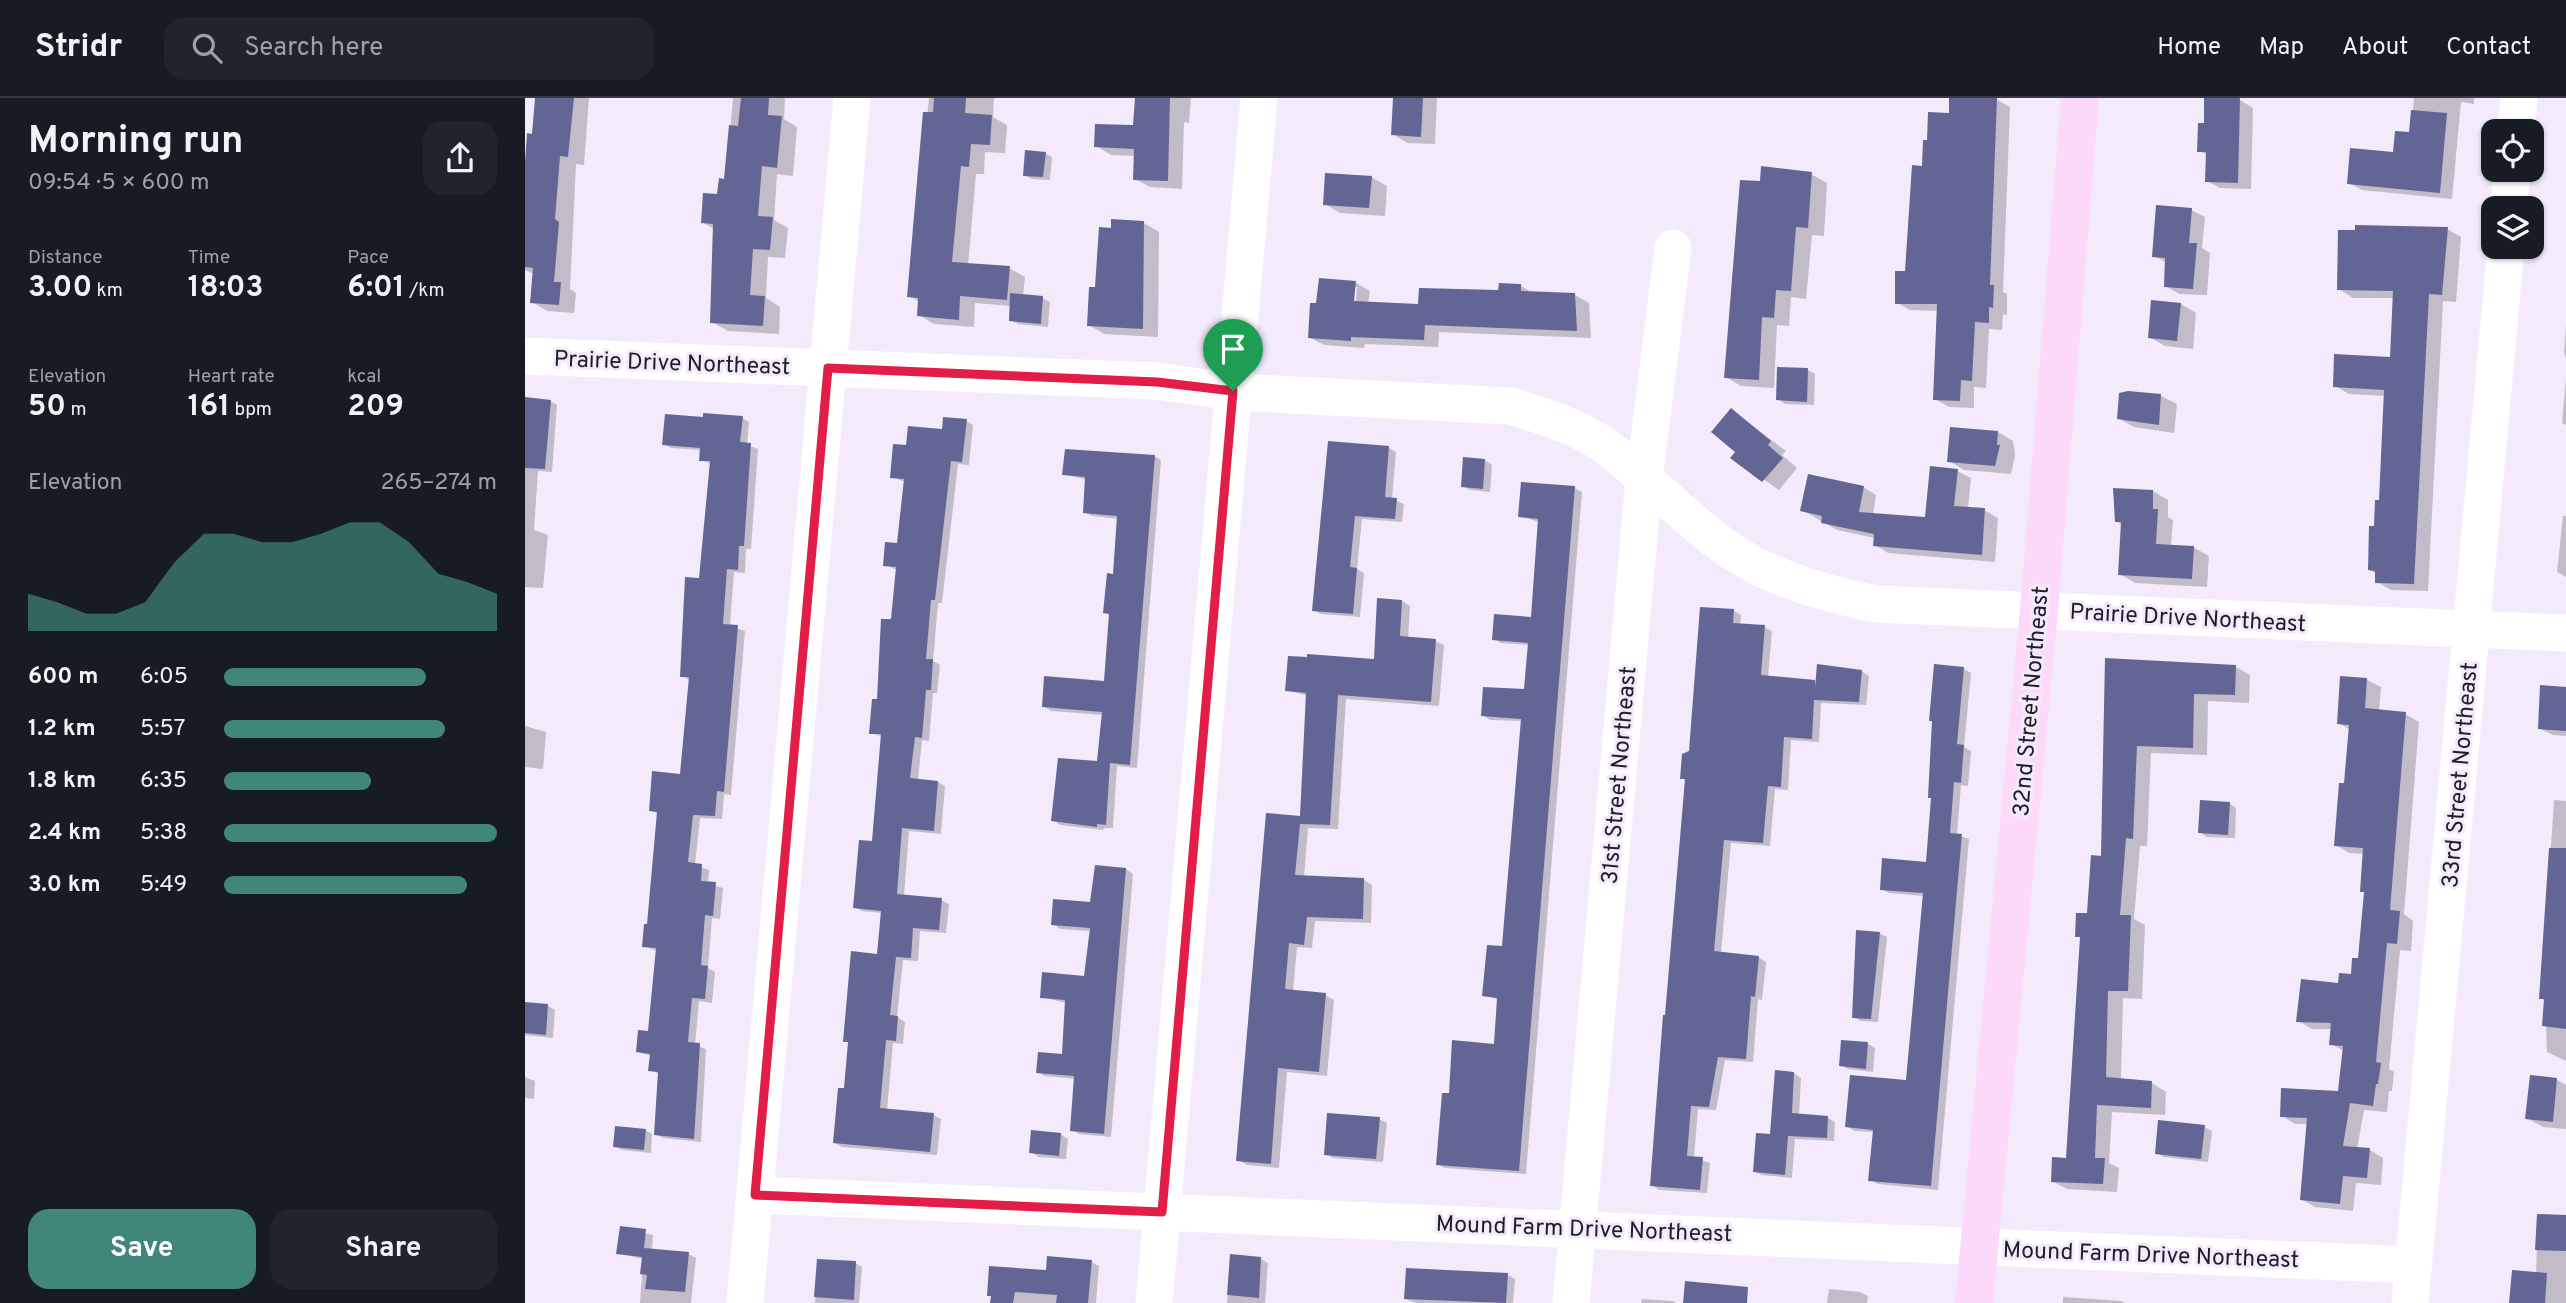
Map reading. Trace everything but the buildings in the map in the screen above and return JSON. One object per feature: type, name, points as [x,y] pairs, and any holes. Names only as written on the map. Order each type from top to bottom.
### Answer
[{"type":"main road","name":"32nd Street Northeast","points":[[1974,1303],[2039,610],[2080,98]]},
{"type":"street","points":[[745,1303],[852,98]]},
{"type":"street","points":[[1154,1303],[1259,98]]},
{"type":"street","points":[[2517,119],[2519,98]]},
{"type":"street","name":"31st Street Northeast","points":[[1571,1303],[1644,480],[1673,248]]},
{"type":"street","name":"33rd Street Northeast","points":[[2410,1303],[2505,259]]},
{"type":"street","name":"Prairie Drive Northeast","points":[[525,356],[1157,382],[1233,391],[1511,406],[1555,419],[1603,445],[1689,520],[1733,552],[1815,592],[1875,604],[2566,633]]},
{"type":"street","name":"Mound Farm Drive Northeast","points":[[755,1195],[1578,1227],[2413,1265]]},
{"type":"route","points":[[828,368],[1157,382],[1233,391],[1162,1212],[755,1195],[828,368]]}]
